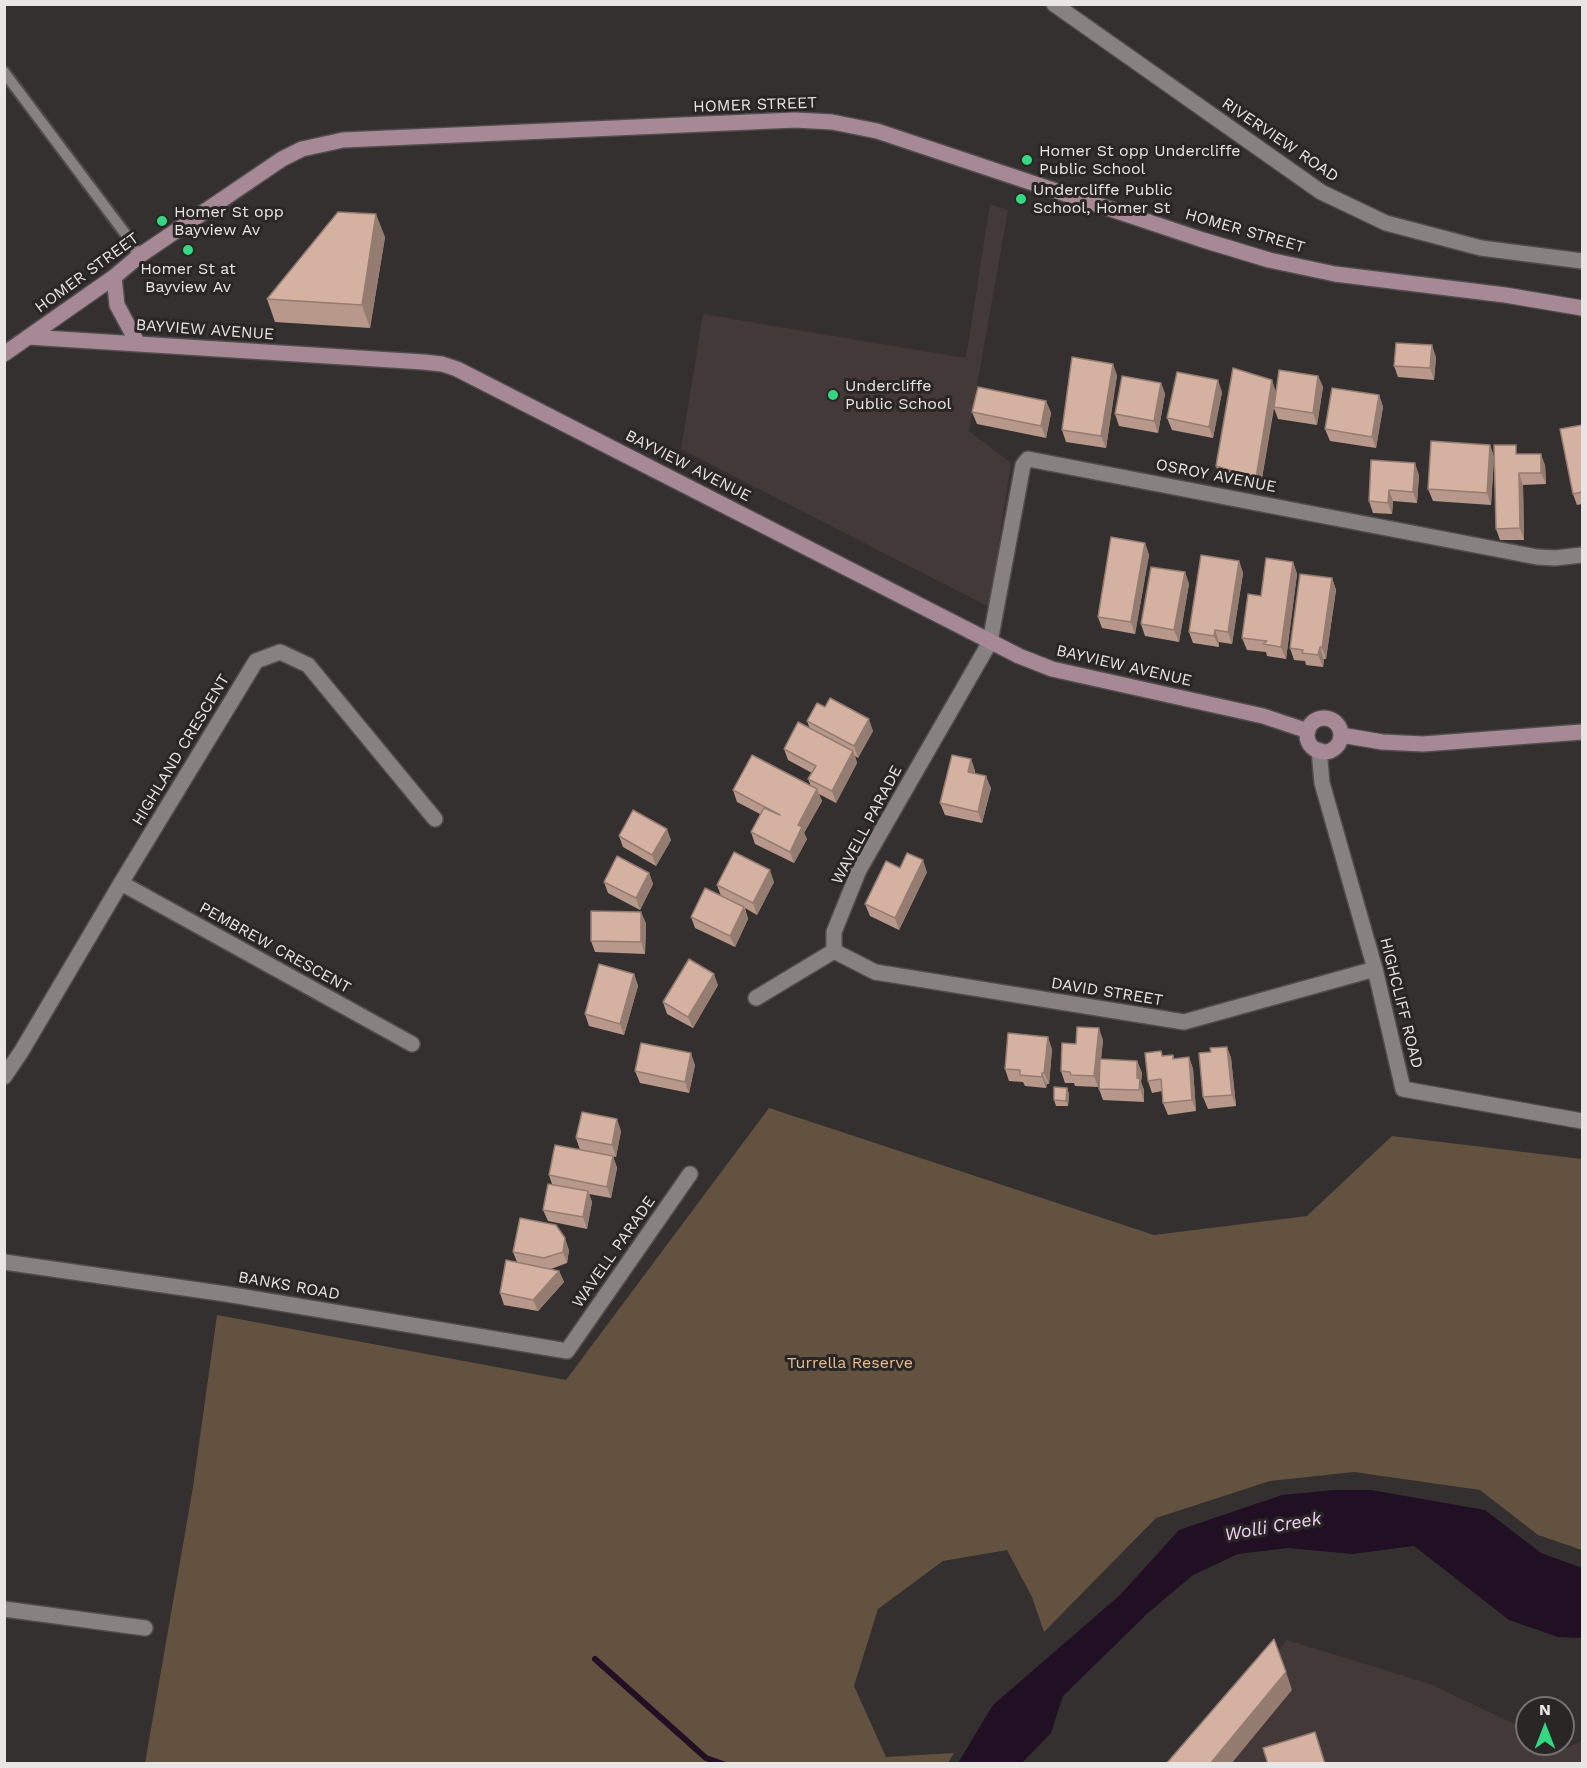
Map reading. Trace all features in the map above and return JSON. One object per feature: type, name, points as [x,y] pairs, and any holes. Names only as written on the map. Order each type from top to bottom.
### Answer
[{"type":"main road","name":"HOMER STREET","points":[[4,354],[114,277],[139,256],[282,159],[302,149],[343,140],[813,120],[877,130],[1269,260],[1335,274],[1505,295],[1582,308]]},
{"type":"main road","points":[[114,277],[117,306],[138,344]]},
{"type":"main road","name":"BAYVIEW AVENUE","points":[[28,337],[442,364],[457,369],[1019,656],[1052,669],[1263,716],[1308,731]]},
{"type":"main road","points":[[1324,718],[1338,725],[1341,735],[1337,745],[1324,751],[1319,750],[1308,741],[1308,731],[1314,722],[1324,718]]},
{"type":"main road","points":[[1341,735],[1382,742],[1423,744],[1582,732]]},
{"type":"street","name":"RIVERVIEW ROAD","points":[[1054,4],[1321,192],[1386,223],[1480,248],[1582,261]]},
{"type":"street","name":"OSROY AVENUE","points":[[990,642],[1023,465],[1028,459],[1537,557],[1582,555]]},
{"type":"street","name":"WAVELL PARADE","points":[[834,951],[834,932],[859,870],[990,642]]},
{"type":"street","name":"HIGHLAND CRESCENT","points":[[4,1077],[256,661],[280,652],[308,665],[435,819]]},
{"type":"street","name":"HIGHCLIFF ROAD","points":[[1319,750],[1322,783],[1375,969],[1403,1089],[1582,1121]]},
{"type":"street","name":"PEMBREW CRESCENT","points":[[121,883],[412,1044]]},
{"type":"street","name":"DAVID STREET","points":[[834,951],[875,972],[1184,1022],[1375,969]]},
{"type":"street","points":[[756,998],[834,951]]},
{"type":"street","name":"WAVELL PARADE","points":[[567,1351],[690,1174]]},
{"type":"street","name":"BANKS ROAD","points":[[4,1262],[226,1294],[567,1351]]},
{"type":"street","points":[[4,1609],[145,1628]]},
{"type":"lane","points":[[4,72],[9,83],[127,236],[139,256]]},
{"type":"shaded area","name":"Undercliffe Public School","points":[[990,204],[1008,210],[969,431],[1011,463],[989,607],[681,449],[703,314],[966,358]]},
{"type":"shaded area","points":[[1287,1640],[1430,1684],[1515,1724],[1515,1756],[1575,1756],[1575,1744],[1582,1741],[1582,1763],[1180,1764]]},
{"type":"green space","name":"Turrella Reserve","points":[[769,1108],[1154,1235],[1307,1216],[1392,1136],[1582,1159],[1582,1550],[1538,1535],[1480,1490],[1354,1472],[1270,1481],[1156,1518],[1044,1632],[1032,1597],[1007,1550],[943,1561],[878,1609],[854,1686],[886,1757],[954,1753],[948,1763],[145,1763],[193,1487],[217,1315],[566,1380]]},
{"type":"water","name":"Wolli Creek","points":[[1334,1490],[1371,1490],[1485,1510],[1541,1553],[1582,1568],[1582,1638],[1558,1637],[1509,1620],[1414,1546],[1353,1554],[1288,1548],[1238,1554],[1193,1575],[1148,1613],[1063,1696],[1051,1733],[1022,1763],[958,1763],[993,1705],[1120,1595],[1179,1530],[1282,1495]]},
{"type":"building","points":[[338,212],[376,214],[362,305],[267,299]]},
{"type":"building","points":[[1396,343],[1432,345],[1430,368],[1394,366]]},
{"type":"building","points":[[1072,357],[1113,364],[1101,436],[1062,430]]},
{"type":"building","points":[[1233,368],[1272,380],[1256,478],[1216,466]]},
{"type":"building","points":[[1279,370],[1318,376],[1313,413],[1274,407]]},
{"type":"building","points":[[1177,372],[1218,380],[1209,427],[1167,418]]},
{"type":"building","points":[[1122,376],[1161,383],[1154,421],[1115,414]]},
{"type":"building","points":[[978,387],[1046,401],[1041,426],[972,412]]},
{"type":"building","points":[[1332,388],[1379,395],[1372,437],[1325,429]]},
{"type":"building","points":[[1582,425],[1582,492],[1573,494],[1560,429]]},
{"type":"building","points":[[1431,441],[1490,445],[1487,493],[1428,489]]},
{"type":"building","points":[[1494,445],[1516,445],[1516,454],[1541,454],[1541,473],[1519,473],[1520,528],[1496,529]]},
{"type":"building","points":[[1371,460],[1415,463],[1413,492],[1389,490],[1388,503],[1369,501]]},
{"type":"building","points":[[1111,537],[1145,543],[1131,622],[1098,617]]},
{"type":"building","points":[[1201,555],[1239,561],[1228,632],[1215,630],[1214,636],[1189,632]]},
{"type":"building","points":[[1266,558],[1293,562],[1281,647],[1263,644],[1267,641],[1242,638],[1248,594],[1261,596]]},
{"type":"building","points":[[1151,567],[1185,572],[1174,630],[1141,624]]},
{"type":"building","points":[[1300,574],[1332,578],[1322,648],[1320,647],[1318,655],[1302,653],[1303,650],[1290,648]]},
{"type":"building","points":[[830,698],[869,719],[854,746],[807,721],[817,703],[825,707]]},
{"type":"building","points":[[798,722],[853,751],[832,791],[808,779],[816,766],[784,749]]},
{"type":"building","points":[[752,755],[817,789],[798,825],[802,827],[790,852],[751,832],[764,808],[780,815],[733,790]]},
{"type":"building","points":[[952,755],[971,759],[968,772],[986,776],[978,812],[940,803]]},
{"type":"building","points":[[633,810],[667,829],[652,855],[619,836]]},
{"type":"building","points":[[734,852],[770,870],[753,903],[717,885]]},
{"type":"building","points":[[907,853],[923,860],[895,918],[865,904],[886,861],[900,868]]},
{"type":"building","points":[[617,856],[649,873],[636,898],[604,882]]},
{"type":"building","points":[[705,888],[744,907],[730,936],[691,917]]},
{"type":"building","points":[[591,911],[641,912],[641,942],[591,941]]},
{"type":"building","points":[[689,959],[714,974],[688,1017],[663,1002]]},
{"type":"building","points":[[599,964],[634,974],[620,1024],[585,1014]]},
{"type":"building","points":[[1077,1027],[1099,1028],[1094,1076],[1071,1075],[1070,1072],[1061,1071],[1062,1043],[1076,1044]]},
{"type":"building","points":[[1008,1033],[1048,1037],[1042,1077],[1020,1075],[1020,1070],[1005,1069]]},
{"type":"building","points":[[641,1043],[691,1053],[685,1082],[635,1071]]},
{"type":"building","points":[[1227,1047],[1232,1095],[1203,1097],[1199,1053],[1211,1052],[1210,1048]]},
{"type":"building","points":[[1161,1051],[1162,1056],[1173,1055],[1173,1059],[1189,1057],[1192,1100],[1163,1103],[1161,1079],[1148,1081],[1145,1053]]},
{"type":"building","points":[[1100,1059],[1137,1061],[1139,1090],[1099,1089]]},
{"type":"building","points":[[1054,1087],[1067,1088],[1066,1101],[1054,1100]]},
{"type":"building","points":[[582,1112],[617,1119],[612,1145],[576,1138]]},
{"type":"building","points":[[555,1145],[613,1156],[607,1187],[549,1175]]},
{"type":"building","points":[[548,1184],[588,1191],[583,1217],[543,1210]]},
{"type":"building","points":[[520,1218],[556,1225],[565,1238],[563,1252],[544,1258],[513,1252]]},
{"type":"building","points":[[506,1260],[559,1271],[533,1300],[500,1293]]},
{"type":"building","points":[[1274,1639],[1286,1672],[1210,1764],[1166,1764]]},
{"type":"building","points":[[1315,1732],[1325,1764],[1268,1764],[1263,1748]]},
{"type":"waterway","points":[[595,1659],[706,1758],[723,1764]]},
{"type":"place","name":"Homer St opp Undercliffe Public School","points":[[1027,160]]},
{"type":"place","name":"Undercliffe Public School, Homer St","points":[[1021,199]]},
{"type":"place","name":"Homer St opp Bayview Av","points":[[162,221]]},
{"type":"place","name":"Homer St at Bayview Av","points":[[188,250]]},
{"type":"place","name":"Undercliffe Public School","points":[[833,395]]}]
